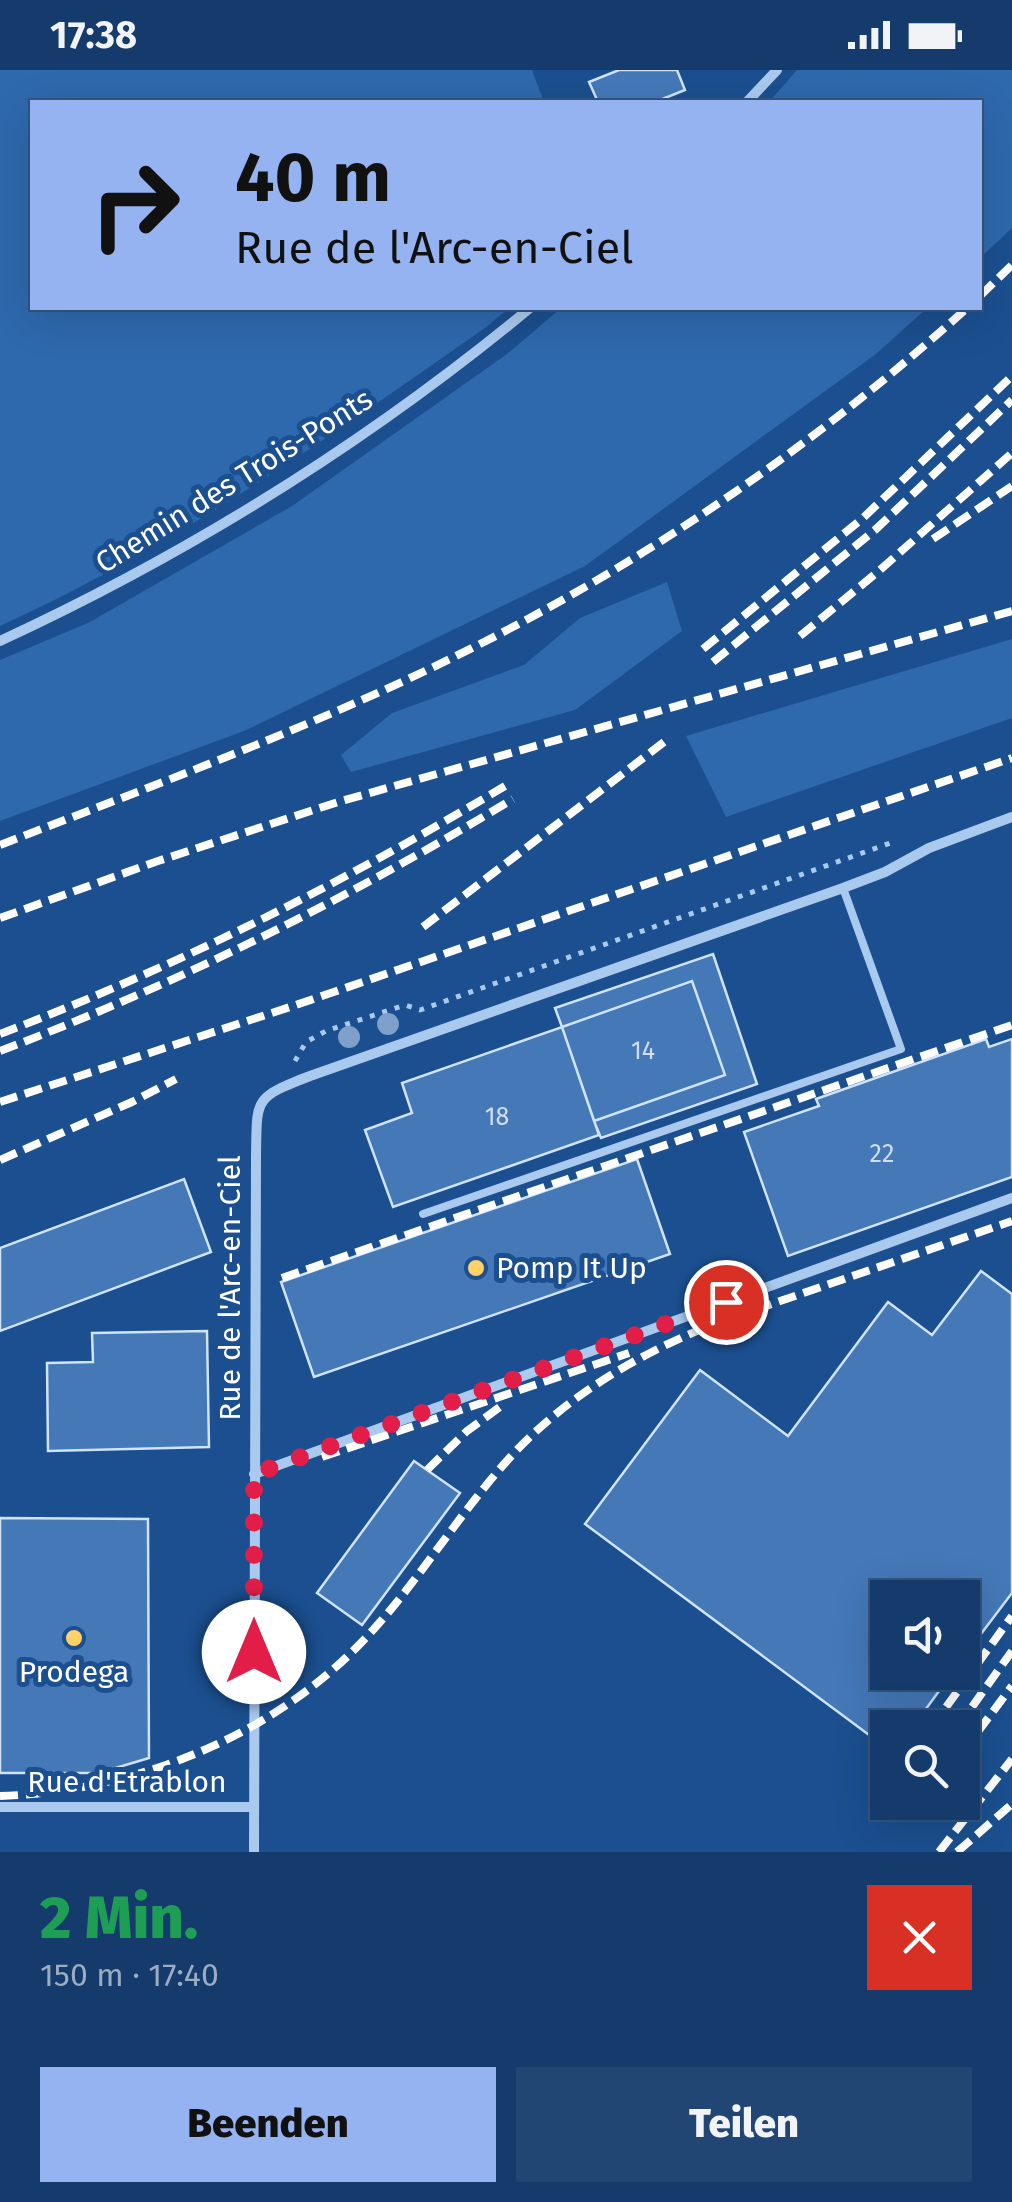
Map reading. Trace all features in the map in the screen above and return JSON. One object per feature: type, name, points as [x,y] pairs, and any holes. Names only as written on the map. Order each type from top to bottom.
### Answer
[{"type":"street","points":[[749,100],[776,70]]},
{"type":"street","name":"Chemin des Trois-Ponts","points":[[0,641],[78,605],[279,490],[400,409],[527,310]]},
{"type":"street","name":"Rue de l'Arc-en-Ciel","points":[[254,1474],[256,1110],[262,1098],[310,1076],[843,888],[885,872],[929,848],[1012,817]]},
{"type":"street","points":[[254,1474],[1012,1198]]},
{"type":"street","name":"Rue d'Etrablon","points":[[254,1474],[254,1852]]},
{"type":"street","name":"Rue d'Etrablon","points":[[0,1807],[254,1807]]},
{"type":"lane","points":[[423,1214],[901,1050],[843,888]]},
{"type":"path","points":[[293,1066],[306,1042],[326,1031],[405,1006],[420,1010],[900,839]]},
{"type":"shaded area","points":[[0,70],[532,70],[543,100],[30,100],[30,310],[507,310],[427,369],[189,526],[0,626]]},
{"type":"shaded area","points":[[797,70],[1012,70],[1012,228],[982,256],[982,100],[771,100]]},
{"type":"shaded area","points":[[559,310],[925,310],[876,354],[585,566],[244,731],[0,821],[0,660],[88,623],[292,506],[507,354]]},
{"type":"shaded area","points":[[667,582],[682,631],[575,710],[351,772],[341,755],[392,713],[524,665],[580,618]]},
{"type":"shaded area","points":[[1012,639],[1012,718],[726,817],[686,736]]},
{"type":"building","points":[[619,70],[677,70],[685,90],[660,100],[597,100],[589,82]]},
{"type":"building","points":[[713,954],[757,1084],[601,1138],[594,1121],[725,1075],[692,981],[562,1027],[555,1008]]},
{"type":"building","points":[[692,981],[725,1075],[594,1121],[562,1027]]},
{"type":"building","points":[[562,1027],[599,1135],[393,1207],[365,1130],[412,1113],[402,1083]]},
{"type":"building","points":[[986,1039],[989,1047],[1012,1039],[1012,1177],[788,1256],[744,1132],[819,1106],[816,1099]]},
{"type":"building","name":"Pomp It Up","points":[[637,1159],[670,1254],[314,1377],[281,1282]]},
{"type":"building","points":[[184,1179],[211,1252],[0,1331],[0,1248]]},
{"type":"building","points":[[981,1271],[1012,1294],[1012,1593],[980,1635],[980,1580],[870,1580],[870,1690],[940,1690],[925,1710],[870,1710],[870,1736],[585,1524],[700,1370],[788,1436],[888,1302],[932,1335]]},
{"type":"building","points":[[207,1331],[209,1447],[48,1451],[47,1363],[93,1362],[92,1333]]},
{"type":"building","points":[[414,1461],[460,1493],[362,1625],[317,1593]]},
{"type":"building","name":"Prodega","points":[[0,1518],[148,1519],[149,1758],[99,1773],[0,1773]]},
{"type":"railway","points":[[982,294],[1012,265]]},
{"type":"railway","points":[[0,845],[304,725],[423,672],[548,608],[736,491],[855,403],[965,310]]},
{"type":"railway","points":[[703,649],[863,518],[1012,376]]},
{"type":"railway","points":[[713,662],[875,530],[1012,400]]},
{"type":"railway","points":[[800,636],[1012,453]]},
{"type":"railway","points":[[933,539],[1012,486]]},
{"type":"railway","points":[[0,918],[338,802],[1012,611]]},
{"type":"railway","points":[[423,927],[664,742]]},
{"type":"railway","points":[[0,1102],[293,1006],[1012,758]]},
{"type":"railway","points":[[0,1034],[130,981],[258,921],[505,786]]},
{"type":"railway","points":[[0,1051],[133,997],[262,937],[389,871],[513,799]]},
{"type":"railway","points":[[282,1278],[1012,1025]]},
{"type":"railway","points":[[0,1160],[176,1079]]},
{"type":"railway","points":[[705,1327],[1012,1221]]},
{"type":"railway","points":[[0,1796],[96,1784],[143,1772],[234,1736],[276,1712],[316,1684],[373,1630],[485,1486],[551,1418],[631,1363],[719,1322]]},
{"type":"railway","points":[[322,1457],[629,1353]]},
{"type":"railway","points":[[427,1470],[467,1431],[504,1404]]},
{"type":"railway","points":[[944,1710],[1012,1616]]},
{"type":"railway","points":[[970,1710],[1012,1651]]},
{"type":"railway","points":[[980,1729],[1012,1686]]},
{"type":"railway","points":[[939,1852],[1012,1759]]},
{"type":"railway","points":[[957,1852],[1012,1804]]},
{"type":"place","name":"Pomp It Up","points":[[476,1268]]},
{"type":"place","name":"Prodega","points":[[74,1638]]},
{"type":"route","points":[[254,1652],[254,1474],[726,1302]]}]
